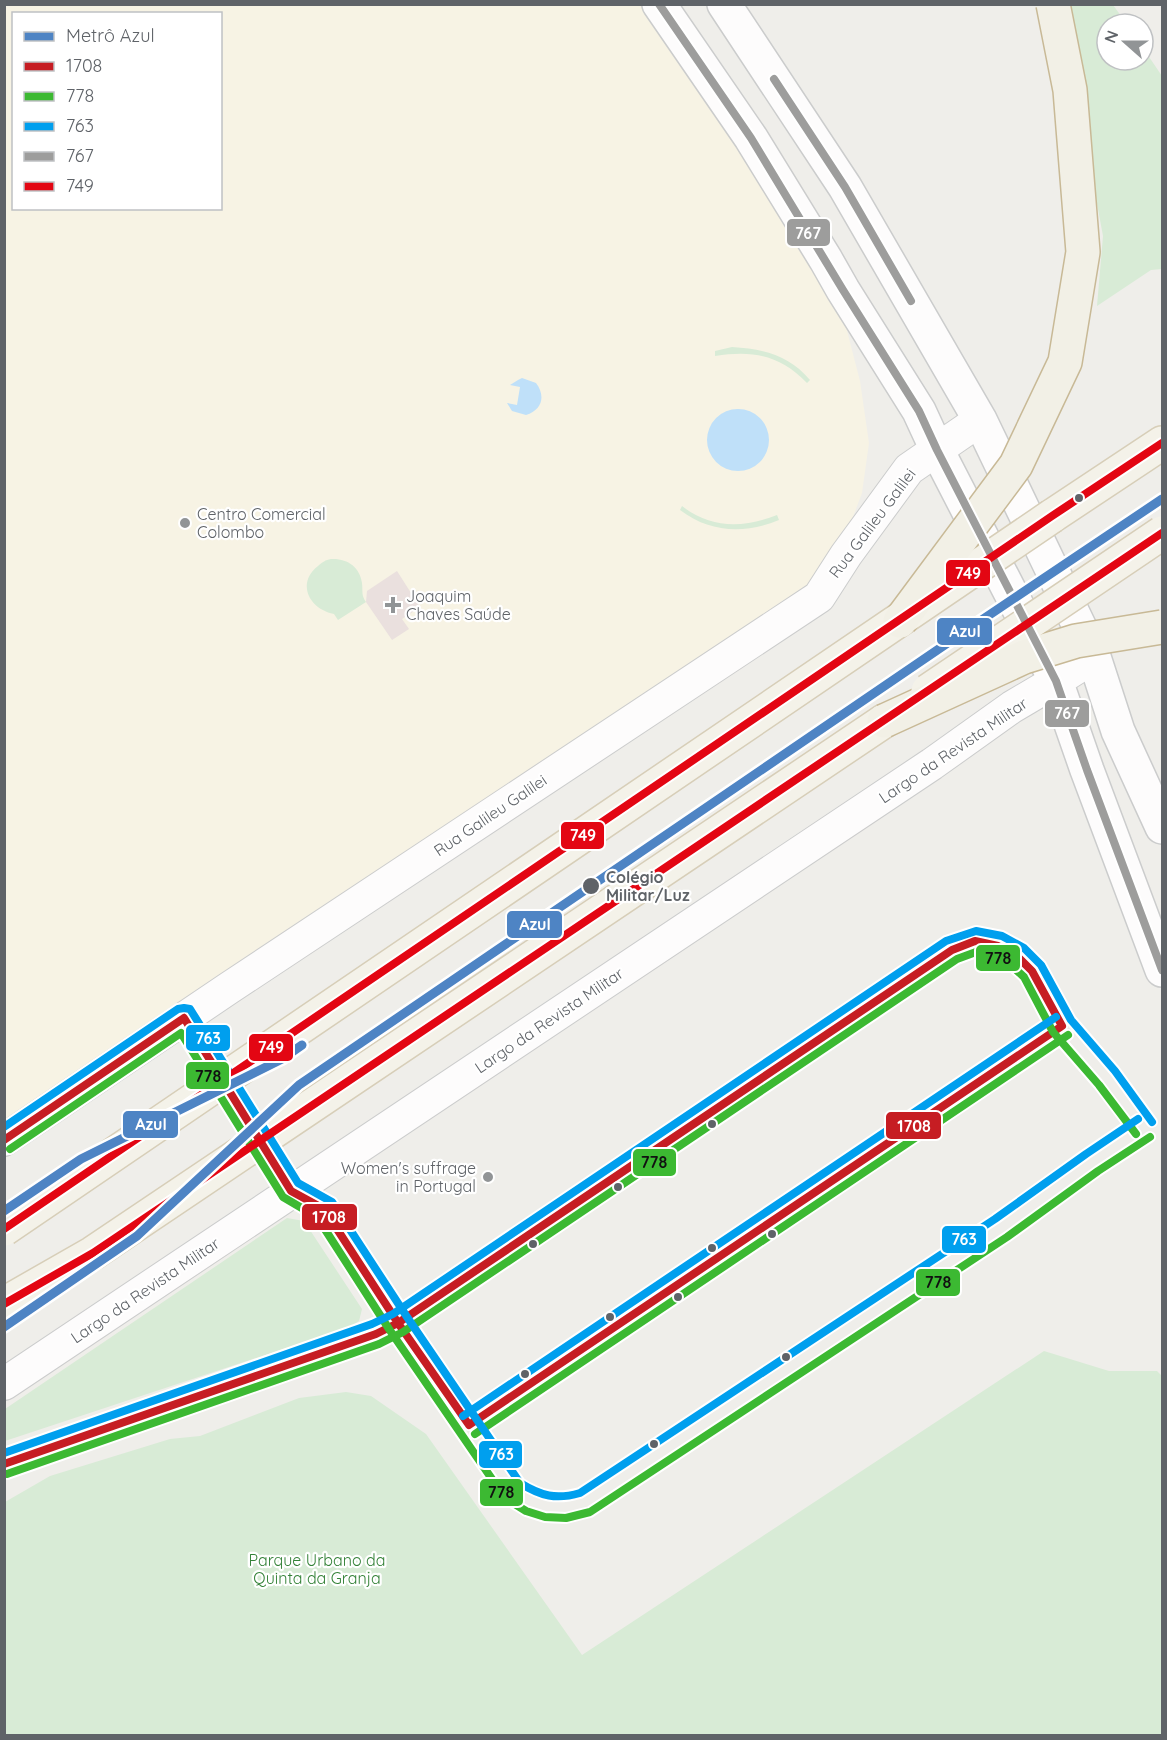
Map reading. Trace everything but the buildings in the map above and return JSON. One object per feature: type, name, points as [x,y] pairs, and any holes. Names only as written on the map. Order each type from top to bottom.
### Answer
[{"type":"highway","points":[[900,621],[1016,465],[1065,362],[1083,252],[1070,90],[1053,4]]},
{"type":"highway","points":[[884,721],[1024,657],[1076,640],[1162,627]]},
{"type":"main road","points":[[4,1229],[1162,443]]},
{"type":"main road","points":[[4,1304],[93,1253],[1162,533]]},
{"type":"street","points":[[660,4],[751,138],[916,406],[936,450],[1056,681],[1162,970]]},
{"type":"street","points":[[724,4],[845,187],[980,420],[1094,657],[1118,730],[1162,827]]},
{"type":"street","name":"Rua Galileu Galilei","points":[[4,1140],[228,988],[819,597],[846,555],[909,469],[980,420]]},
{"type":"street","name":"Largo da Revista Militar","points":[[4,1384],[932,764],[1012,706],[1094,657]]},
{"type":"shaded area","name":"Centro Comercial Colombo","points":[[5,5],[644,5],[837,292],[860,381],[869,443],[862,493],[840,551],[813,594],[5,1127]]},
{"type":"shaded area","name":"Joaquim Chaves Saúde","points":[[397,571],[420,607],[402,619],[409,629],[392,640],[366,602],[367,591]]},
{"type":"green space","points":[[1060,5],[1113,5],[1118,12],[1095,12],[1095,72],[1155,72],[1155,66],[1162,76],[1162,269],[1151,270],[1097,306],[1103,236]]},
{"type":"green space","points":[[732,347],[755,349],[785,359],[810,380],[807,383],[787,366],[765,357],[742,354],[715,356],[715,351]]},
{"type":"green space","points":[[682,506],[704,519],[728,524],[752,522],[777,515],[779,520],[753,528],[728,529],[691,518],[680,510]]},
{"type":"green space","points":[[331,559],[342,560],[356,568],[361,577],[366,602],[338,620],[334,614],[318,607],[312,601],[307,587],[311,573],[323,562]]},
{"type":"green space","points":[[287,1218],[304,1221],[362,1309],[359,1321],[350,1327],[5,1441],[5,1409]]},
{"type":"green space","name":"Parque Urbano da Quinta da Granja","points":[[1044,1351],[1109,1371],[1157,1371],[1162,1376],[1162,1735],[5,1735],[5,1502],[50,1476],[170,1439],[200,1436],[299,1398],[346,1392],[371,1396],[426,1434],[582,1655]]},
{"type":"water","points":[[522,378],[536,383],[541,393],[539,406],[526,415],[512,411],[507,403],[517,405],[520,387],[510,385]]},
{"type":"water","points":[[732,409],[744,409],[760,418],[767,428],[769,440],[767,452],[760,462],[744,471],[732,471],[721,466],[712,457],[707,446],[707,434],[712,423],[721,414]]},
{"type":"metro line","name":"Azul","points":[[4,1327],[137,1236],[299,1085],[1162,499]]},
{"type":"metro line","name":"Azul","points":[[4,1211],[81,1159],[282,1059],[302,1045]]},
{"type":"transit line","name":"767","points":[[659,4],[751,138],[919,411],[1056,681],[1162,970]]},
{"type":"transit line","name":"767","points":[[774,79],[845,187],[911,301]]},
{"type":"transit line","name":"749","points":[[4,1229],[1162,443]]},
{"type":"transit line","name":"749","points":[[4,1304],[93,1253],[1162,533]]},
{"type":"transit line","name":"763","points":[[4,1453],[372,1324],[393,1314],[946,941],[976,931],[1002,936],[1024,948],[1041,965],[1071,1020],[1115,1071],[1152,1122]]},
{"type":"transit line","name":"1708","points":[[4,1464],[376,1334],[398,1323],[952,950],[975,941],[998,946],[1017,956],[1032,971],[1062,1026]]},
{"type":"transit line","name":"778","points":[[7,1474],[379,1344],[403,1332],[957,959],[976,952],[994,956],[1011,965],[1024,977],[1053,1032],[1099,1085],[1136,1134]]},
{"type":"transit line","name":"763","points":[[4,1127],[178,1009],[190,1009],[298,1183],[332,1202],[520,1483],[542,1494],[563,1496],[580,1493],[995,1219],[1138,1119]]},
{"type":"transit line","name":"763","points":[[463,1416],[1056,1017]]},
{"type":"transit line","name":"1708","points":[[184,1018],[291,1191],[324,1209],[398,1323],[469,1425]]},
{"type":"transit line","name":"1708","points":[[4,1140],[184,1018]]},
{"type":"transit line","name":"1708","points":[[469,1425],[1062,1026]]},
{"type":"transit line","name":"778","points":[[10,1149],[181,1033],[283,1197],[317,1217],[389,1329],[505,1498],[526,1511],[545,1517],[566,1518],[590,1512],[1007,1237],[1098,1171],[1150,1137]]},
{"type":"transit line","name":"778","points":[[475,1434],[1068,1035]]},
{"type":"place","name":"Centro Comercial Colombo","points":[[185,523]]},
{"type":"place","name":"Joaquim Chaves Saúde","points":[[393,605]]},
{"type":"place","name":"Colégio Militar/Luz","points":[[591,886]]},
{"type":"place","name":"Women's suffrage in Portugal","points":[[488,1177]]}]
